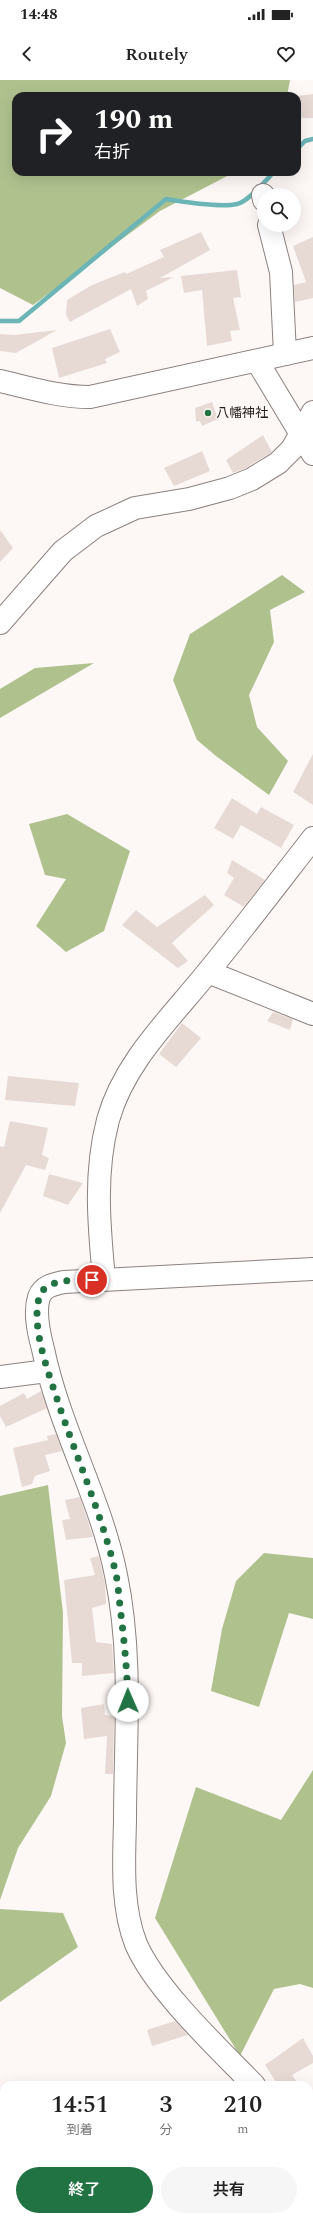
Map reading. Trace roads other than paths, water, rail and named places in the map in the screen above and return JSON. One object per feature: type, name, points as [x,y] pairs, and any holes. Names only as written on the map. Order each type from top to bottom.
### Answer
[{"type":"street","points":[[271,232],[281,272],[286,354]]},
{"type":"street","points":[[0,381],[53,394],[74,397],[90,397],[313,348]]},
{"type":"street","points":[[256,361],[313,454]]},
{"type":"street","points":[[0,623],[63,551],[96,526],[135,508],[189,499],[238,485],[278,463],[292,449],[313,412]]},
{"type":"street","points":[[104,1280],[98,1188],[101,1151],[108,1120],[120,1088],[139,1056],[208,972],[313,838]]},
{"type":"street","points":[[208,972],[313,1014]]},
{"type":"street","points":[[250,2081],[184,2010],[150,1969],[136,1943],[127,1902],[124,1867],[128,1715],[126,1658],[116,1575],[99,1516],[47,1371],[38,1316],[39,1298],[43,1290],[51,1285],[64,1282],[313,1269]]},
{"type":"street","points":[[0,1376],[47,1371]]},
{"type":"waterway","points":[[301,145],[305,141],[313,139]]},
{"type":"waterway","points":[[0,321],[19,321],[166,199],[212,205],[237,204],[251,195],[270,176]]},
{"type":"place","name":"八幡神社","points":[[208,413]]}]
